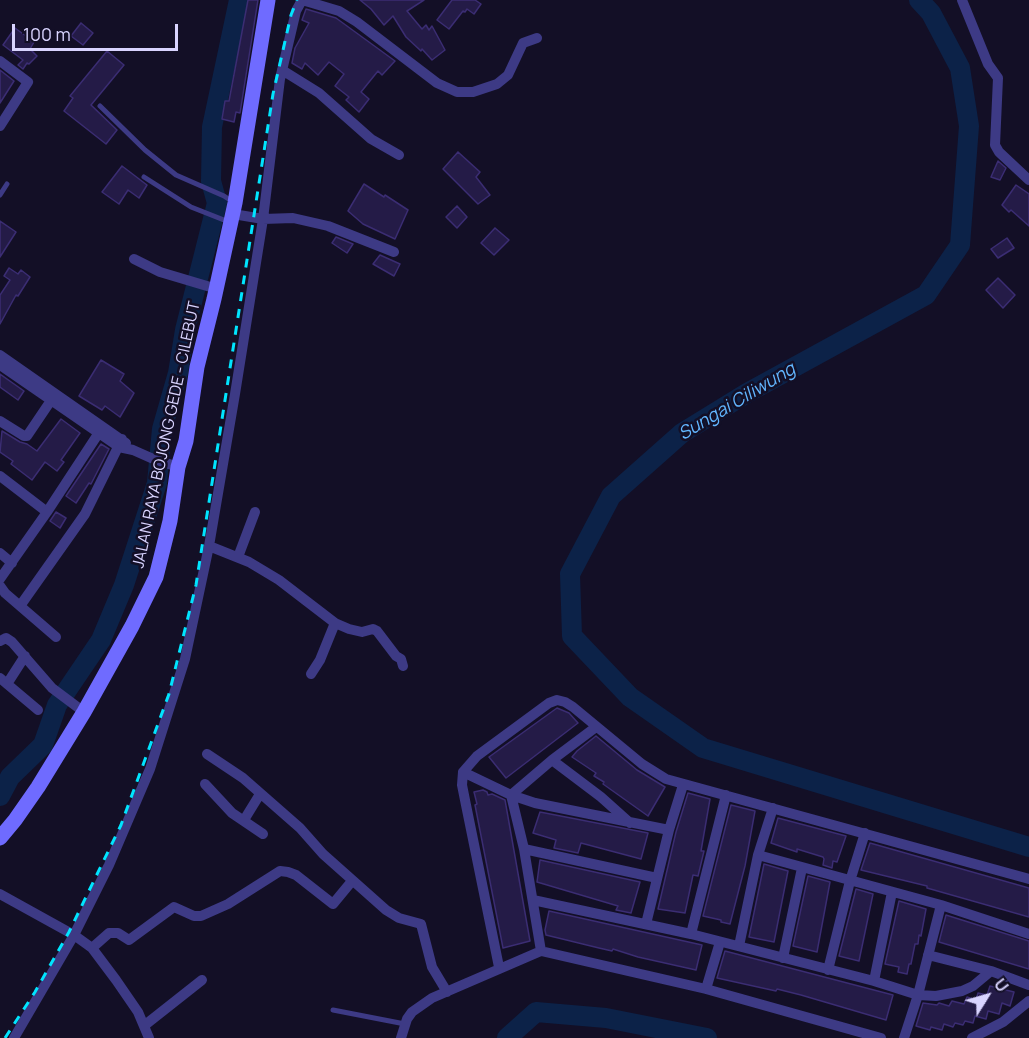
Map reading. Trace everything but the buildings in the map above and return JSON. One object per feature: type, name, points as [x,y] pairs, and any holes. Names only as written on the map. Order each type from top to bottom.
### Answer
[{"type":"main road","name":"JALAN RAYA BOJONG GEDE - CILEBUT","points":[[0,838],[38,787],[79,708],[123,643],[156,577],[170,521],[175,466],[186,441],[197,367],[217,289],[268,0]]},
{"type":"street","points":[[14,1038],[74,935],[109,865],[150,769],[185,659],[209,546],[263,219],[282,70],[296,11],[302,0],[339,11],[367,29],[432,79],[457,92],[473,92],[497,84],[508,75],[523,43],[537,38]]},
{"type":"street","points":[[962,0],[988,64],[998,78],[995,145],[999,152],[1029,180]]},
{"type":"street","points":[[0,62],[28,82],[0,126]]},
{"type":"street","points":[[282,70],[319,93],[371,140],[399,155]]},
{"type":"street","points":[[229,211],[263,219],[294,218],[328,226],[394,252]]},
{"type":"street","points":[[134,259],[160,272],[217,289]]},
{"type":"street","points":[[0,355],[53,397]]},
{"type":"street","points":[[0,364],[133,450],[175,466]]},
{"type":"street","points":[[0,421],[27,436],[53,397]]},
{"type":"street","points":[[0,579],[101,430]]},
{"type":"street","points":[[20,606],[85,514],[121,443]]},
{"type":"street","points":[[0,476],[47,512]]},
{"type":"street","points":[[238,557],[255,512]]},
{"type":"street","points":[[209,546],[238,557],[279,579],[335,623],[356,631],[377,631],[396,656],[401,659],[403,666]]},
{"type":"street","points":[[0,553],[12,563]]},
{"type":"street","points":[[0,586],[5,593],[56,637]]},
{"type":"street","points":[[311,674],[320,660],[335,623]]},
{"type":"street","points":[[0,641],[9,639],[56,692],[79,708]]},
{"type":"street","points":[[25,656],[3,681],[38,710]]},
{"type":"street","points":[[499,967],[462,785],[464,772],[477,756],[557,700],[573,707],[642,764],[666,779],[1029,879]]},
{"type":"street","points":[[511,795],[596,727]]},
{"type":"street","points":[[207,754],[243,778],[300,828],[352,881],[392,915],[421,924],[432,967],[447,992]]},
{"type":"street","points":[[552,760],[601,797],[630,823]]},
{"type":"street","points":[[464,772],[511,795],[535,803],[669,830]]},
{"type":"street","points":[[205,784],[232,813],[263,834]]},
{"type":"street","points":[[646,924],[683,784]]},
{"type":"street","points":[[244,820],[260,794]]},
{"type":"street","points":[[511,795],[524,849],[541,951]]},
{"type":"street","points":[[692,934],[726,795]]},
{"type":"street","points":[[739,946],[758,855],[773,808]]},
{"type":"street","points":[[828,970],[850,880],[865,833]]},
{"type":"street","points":[[524,849],[657,878]]},
{"type":"street","points":[[758,855],[941,905],[1029,934]]},
{"type":"street","points":[[783,958],[802,868]]},
{"type":"street","points":[[92,948],[109,933],[118,933],[129,940],[174,907],[194,916],[201,916],[228,904],[280,871],[296,875],[333,904],[352,881]]},
{"type":"street","points":[[874,981],[892,892]]},
{"type":"street","points":[[0,894],[74,935],[92,948],[124,990],[145,1025],[149,1038]]},
{"type":"street","points":[[533,900],[692,934],[874,981],[918,995],[936,996],[962,991],[973,986],[991,971]]},
{"type":"street","points":[[904,1038],[918,995],[941,905]]},
{"type":"street","points":[[706,989],[720,942]]},
{"type":"street","points":[[401,1038],[412,1012],[432,998],[499,967],[541,951],[706,989],[881,1038]]},
{"type":"street","points":[[928,955],[991,971],[1029,985]]},
{"type":"street","points":[[145,1025],[202,980]]},
{"type":"street","points":[[972,1038],[1003,1022],[1029,1001]]},
{"type":"lane","points":[[100,106],[145,150],[176,175],[199,186],[229,211]]},
{"type":"lane","points":[[144,177],[191,207],[229,211]]},
{"type":"lane","points":[[0,195],[7,184]]},
{"type":"lane","points":[[333,1010],[405,1024]]},
{"type":"waterway","points":[[0,796],[10,777],[43,745],[57,705],[101,640],[124,585],[157,483],[162,429],[178,373],[185,330],[217,203],[211,181],[212,127],[239,0]]},
{"type":"waterway","name":"Sungai Ciliwung","points":[[919,0],[931,13],[960,68],[969,126],[960,245],[926,295],[747,393],[682,433],[611,496],[570,574],[572,636],[630,697],[703,748],[1029,847]]},
{"type":"waterway","name":"Sungai Ciliwung","points":[[507,1038],[536,1012],[606,1018],[707,1038]]},
{"type":"railway","points":[[5,1038],[35,992],[69,932],[121,825],[169,694],[196,585],[273,94],[291,15],[297,0]]}]
